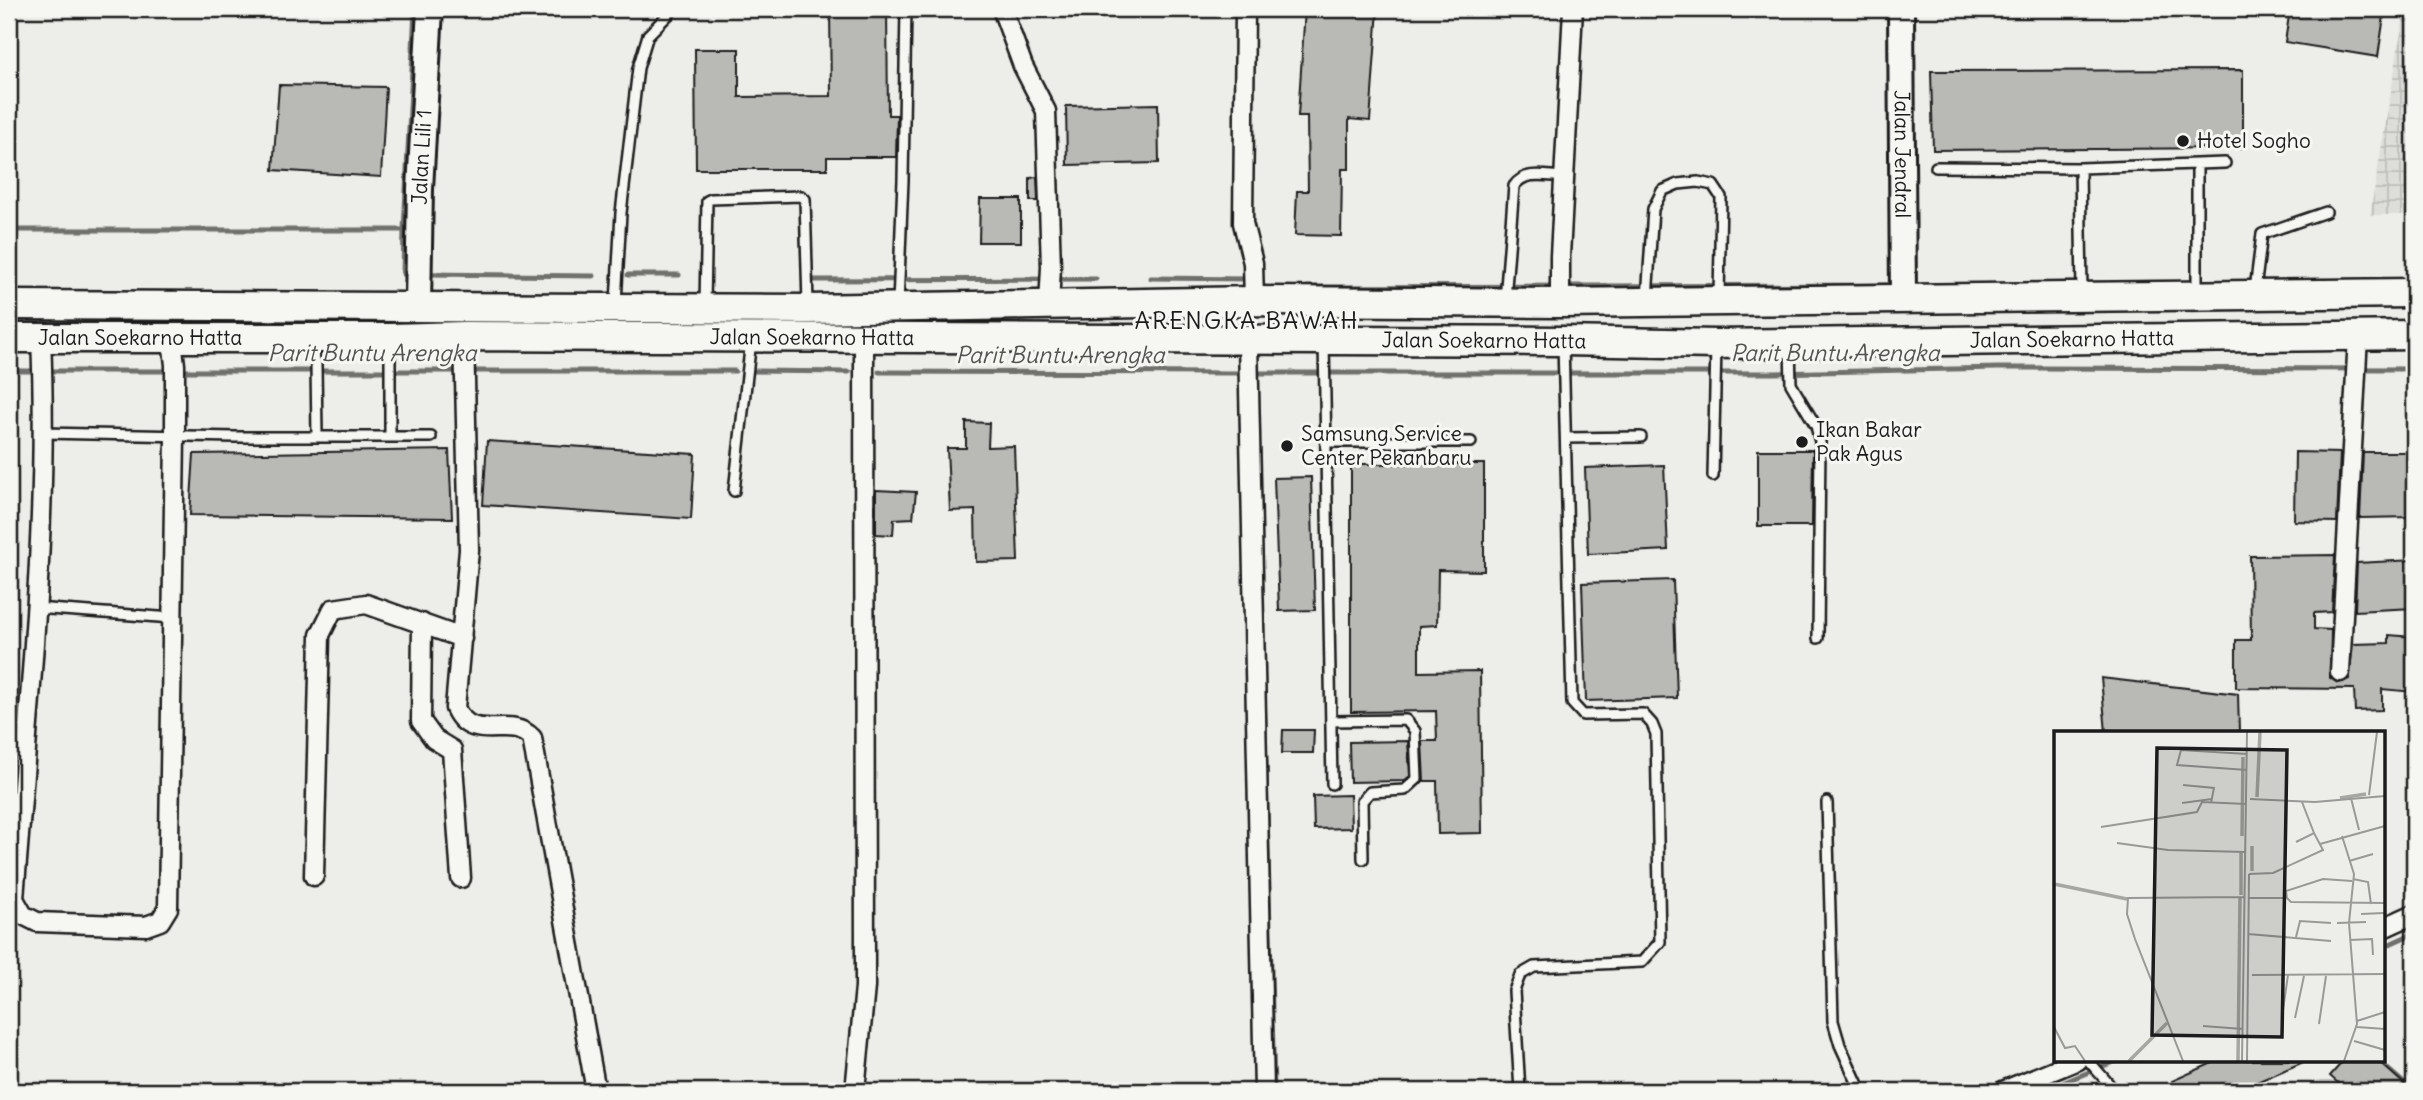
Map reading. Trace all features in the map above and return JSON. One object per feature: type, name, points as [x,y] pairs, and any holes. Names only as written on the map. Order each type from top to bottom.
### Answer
[{"type":"main road","name":"Jalan Soekarno Hatta","points":[[9,305],[418,286],[616,307],[808,309],[898,303],[1254,293],[1504,303],[1560,295],[1648,291],[1719,292],[1903,286],[2082,298],[2413,293]]},
{"type":"main road","points":[[2413,293],[2414,335]]},
{"type":"main road","name":"Jalan Soekarno Hatta","points":[[9,338],[42,360],[173,361],[310,337],[391,350],[464,336],[1248,341],[1324,353],[2357,359],[2414,335]]},
{"type":"street","name":"Jalan Lili 1","points":[[418,286],[430,9]]},
{"type":"street","points":[[1002,9],[1023,66],[1046,111],[1051,267],[1049,299]]},
{"type":"street","points":[[1245,9],[1244,223],[1253,263],[1254,293]]},
{"type":"street","points":[[1560,295],[1573,9]]},
{"type":"street","name":"Jalan Jendral","points":[[1901,9],[1903,286]]},
{"type":"street","points":[[464,336],[469,550],[456,708],[459,716],[474,728],[517,728],[532,738],[596,1091]]},
{"type":"street","points":[[855,1091],[866,987],[864,338]]},
{"type":"street","points":[[1248,341],[1264,1091]]},
{"type":"street","points":[[2340,672],[2357,359]]},
{"type":"street","points":[[42,360],[43,433],[35,608],[14,899],[23,915],[37,922],[146,926],[160,921],[167,908],[175,436],[173,361]]},
{"type":"street","points":[[314,876],[320,635],[333,609],[366,604],[462,638]]},
{"type":"street","points":[[422,623],[421,722],[434,739],[452,750],[461,878]]},
{"type":"street","points":[[2384,928],[2414,914]]},
{"type":"street","points":[[2003,1091],[2087,1062]]},
{"type":"lane","points":[[616,307],[621,213],[638,68],[648,35],[671,9]]},
{"type":"lane","points":[[898,303],[906,9]]},
{"type":"lane","points":[[1936,167],[2080,168],[2225,163]]},
{"type":"lane","points":[[2197,164],[2197,283]]},
{"type":"lane","points":[[2080,168],[2082,298]]},
{"type":"lane","points":[[1504,303],[1514,186],[1519,178],[1526,175],[1564,177]]},
{"type":"lane","points":[[1648,291],[1653,209],[1662,191],[1678,184],[1698,182],[1713,185],[1721,197],[1719,292]]},
{"type":"lane","points":[[705,308],[708,201],[801,197],[805,200],[808,309]]},
{"type":"lane","points":[[2254,295],[2262,234],[2326,212]]},
{"type":"lane","points":[[310,337],[316,364],[317,436]]},
{"type":"lane","points":[[734,491],[752,337]]},
{"type":"lane","points":[[390,437],[391,350]]},
{"type":"lane","points":[[1324,353],[1332,785]]},
{"type":"lane","points":[[1520,1091],[1514,991],[1520,975],[1534,968],[1642,962],[1660,942],[1656,734],[1653,724],[1643,714],[1583,715],[1572,703],[1564,354]]},
{"type":"lane","points":[[1713,476],[1716,354]]},
{"type":"lane","points":[[1791,355],[1791,384],[1819,435],[1818,638]]},
{"type":"lane","points":[[43,433],[431,437]]},
{"type":"lane","points":[[1566,438],[1641,437]]},
{"type":"lane","points":[[1327,442],[1471,442]]},
{"type":"lane","points":[[35,608],[173,618]]},
{"type":"lane","points":[[1331,722],[1406,719],[1415,731],[1417,779],[1405,790],[1370,792],[1362,801],[1363,859]]},
{"type":"lane","points":[[1827,802],[1833,1021],[1840,1045],[1861,1091]]},
{"type":"lane","points":[[2087,1062],[2115,1091]]},
{"type":"shaded area","points":[[2405,9],[2414,9],[2414,215],[2370,215]]},
{"type":"building","points":[[830,9],[887,9],[888,115],[897,115],[896,157],[827,157],[827,169],[696,169],[695,49],[739,49],[739,97],[831,96]]},
{"type":"building","points":[[1305,9],[1378,9],[1370,121],[1349,119],[1349,169],[1342,169],[1341,236],[1295,235],[1297,191],[1308,191],[1307,116],[1298,116]]},
{"type":"building","points":[[2290,9],[2385,9],[2378,57],[2285,42]]},
{"type":"building","points":[[2243,70],[2243,148],[1933,150],[1931,71]]},
{"type":"building","points":[[279,85],[386,87],[381,177],[273,170]]},
{"type":"building","points":[[1158,104],[1159,163],[1067,165],[1066,106]]},
{"type":"building","points":[[1037,177],[1038,201],[1030,201],[1030,178]]},
{"type":"building","points":[[980,199],[1021,199],[1021,242],[979,242]]},
{"type":"building","points":[[966,422],[989,423],[988,447],[1014,446],[1018,561],[976,562],[975,510],[950,511],[947,448],[966,448]]},
{"type":"building","points":[[487,441],[695,454],[691,519],[483,505]]},
{"type":"building","points":[[449,450],[452,518],[190,515],[194,454]]},
{"type":"building","points":[[1758,450],[1813,450],[1812,526],[1758,526]]},
{"type":"building","points":[[2295,452],[2340,453],[2337,522],[2294,521]]},
{"type":"building","points":[[2363,452],[2414,452],[2414,517],[2360,518]]},
{"type":"building","points":[[1351,464],[1484,464],[1484,571],[1438,570],[1437,625],[1419,626],[1419,672],[1480,671],[1482,833],[1438,834],[1437,781],[1424,781],[1422,741],[1437,741],[1436,711],[1351,712]]},
{"type":"building","points":[[1664,465],[1668,550],[1588,554],[1585,468]]},
{"type":"building","points":[[1311,477],[1315,610],[1279,611],[1274,478]]},
{"type":"building","points":[[876,490],[916,492],[913,518],[894,519],[893,535],[876,534]]},
{"type":"building","points":[[2335,555],[2332,612],[2314,613],[2314,629],[2331,630],[2330,678],[2339,683],[2349,679],[2353,644],[2389,643],[2389,635],[2414,637],[2414,692],[2382,689],[2382,710],[2355,711],[2354,689],[2236,688],[2236,640],[2251,640],[2250,556]]},
{"type":"building","points":[[2414,560],[2414,608],[2355,611],[2357,563]]},
{"type":"building","points":[[1673,580],[1677,698],[1586,701],[1582,583]]},
{"type":"building","points":[[2101,678],[2238,694],[2239,731],[2106,731]]},
{"type":"building","points":[[1283,730],[1314,730],[1313,753],[1282,753]]},
{"type":"building","points":[[1408,741],[1410,776],[1404,781],[1350,782],[1349,742]]},
{"type":"building","points":[[1350,795],[1351,828],[1314,829],[1313,796]]},
{"type":"building","points":[[2215,1062],[2303,1062],[2236,1091],[2176,1091],[2172,1081]]},
{"type":"building","points":[[2342,1062],[2379,1062],[2412,1091],[2347,1091],[2330,1076]]},
{"type":"waterway","points":[[404,230],[415,9]]},
{"type":"waterway","name":"Parit Buntu Arengka","points":[[9,230],[404,230],[403,274],[413,274]]},
{"type":"waterway","name":"Parit Buntu Arengka","points":[[426,274],[594,276]]},
{"type":"waterway","name":"Parit Buntu Arengka","points":[[628,275],[679,275]]},
{"type":"waterway","name":"Parit Buntu Arengka","points":[[1151,278],[1250,279]]},
{"type":"waterway","name":"Parit Buntu Arengka","points":[[813,280],[1096,279]]},
{"type":"waterway","name":"Parit Buntu Arengka","points":[[1307,287],[1888,285]]},
{"type":"waterway","name":"Parit Buntu Arengka","points":[[1255,373],[1773,373],[1998,368],[2414,369]]},
{"type":"waterway","name":"Parit Buntu Arengka","points":[[9,371],[735,371]]},
{"type":"waterway","name":"Parit Buntu Arengka","points":[[753,371],[849,372]]},
{"type":"waterway","name":"Parit Buntu Arengka","points":[[879,372],[1241,373]]},
{"type":"waterway","points":[[1263,652],[1274,1091]]},
{"type":"waterway","points":[[2384,947],[2414,933]]},
{"type":"waterway","points":[[2043,1091],[2113,1062]]},
{"type":"waterway","points":[[2379,1062],[2413,1091]]},
{"type":"place","name":"Hotel Sogho","points":[[2183,141]]},
{"type":"place","name":"Ikan Bakar Pak Agus","points":[[1802,442]]},
{"type":"place","name":"Samsung Service Center Pekanbaru","points":[[1287,446]]},
{"type":"district","name":"ARENGKA BAWAH","points":[[1247,321]]}]
